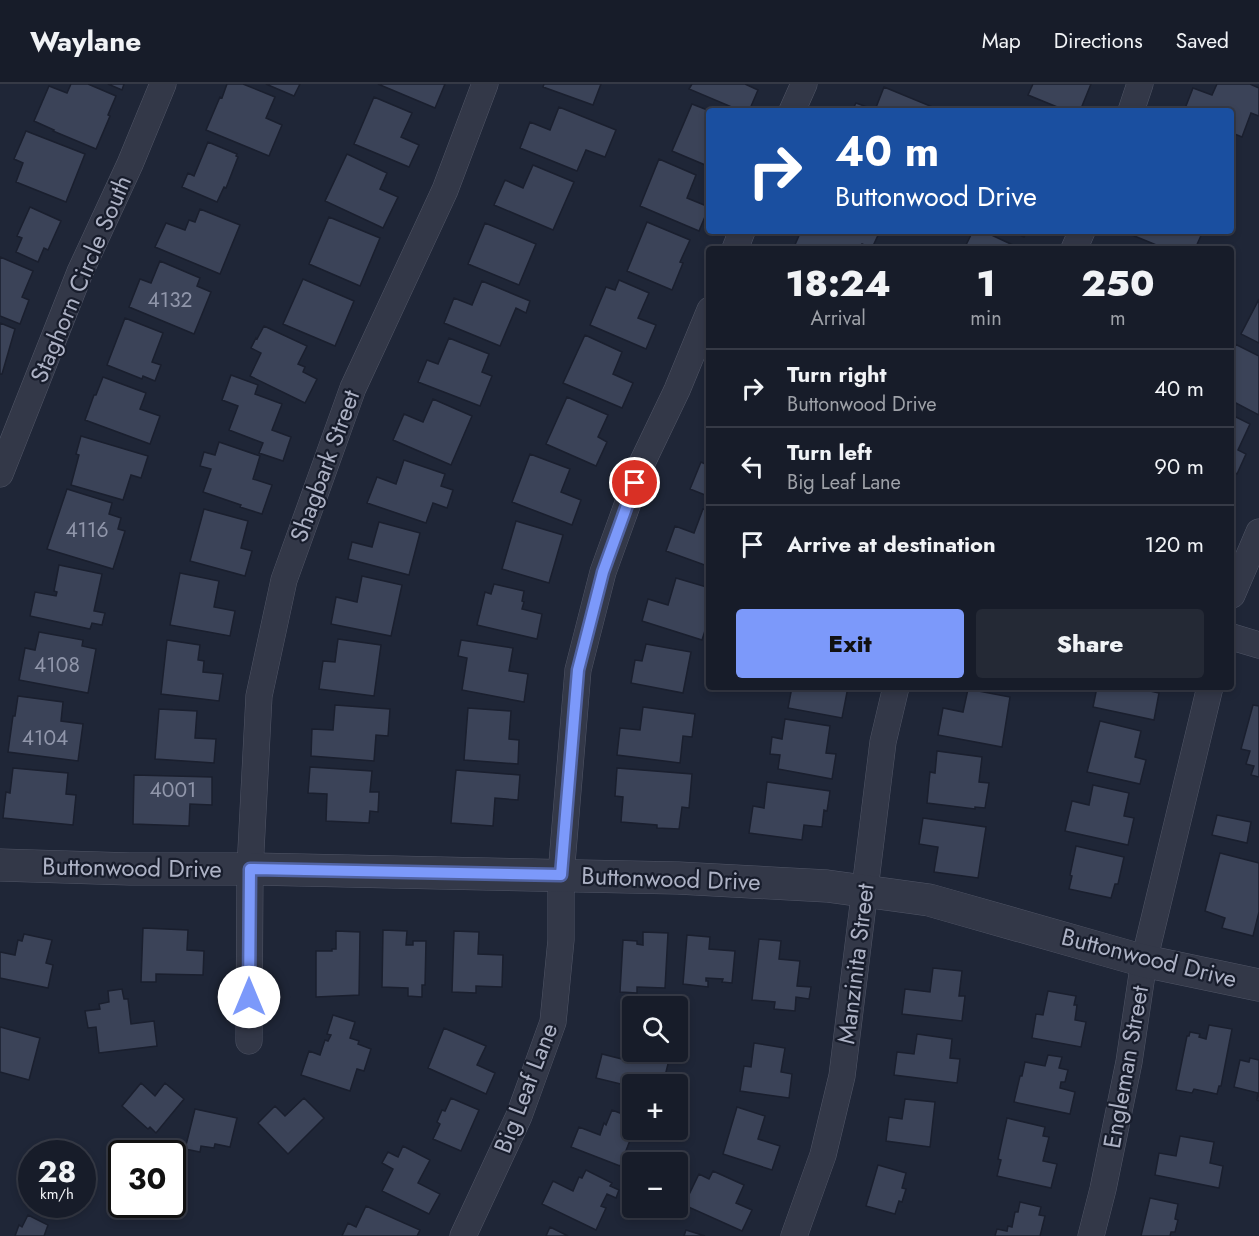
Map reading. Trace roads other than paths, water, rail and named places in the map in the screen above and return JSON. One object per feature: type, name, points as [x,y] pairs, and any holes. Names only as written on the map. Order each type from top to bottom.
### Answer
[{"type":"street","name":"Staghorn Circle South","points":[[0,474],[80,272],[130,164],[163,84]]},
{"type":"street","name":"Shagbark Street","points":[[249,1041],[250,869],[259,696],[284,580],[353,388],[445,190],[485,84]]},
{"type":"street","points":[[793,108],[804,84]]},
{"type":"street","points":[[1132,108],[1140,84]]},
{"type":"street","name":"Big Leaf Lane","points":[[463,1236],[519,1116],[554,1022],[561,940],[561,875],[578,670],[603,572],[643,461],[677,390],[706,320]]},
{"type":"street","points":[[1234,590],[1259,532]]},
{"type":"street","points":[[1234,638],[1259,645]]},
{"type":"street","name":"Manzinita Street","points":[[794,1236],[823,1155],[842,1076],[883,742],[895,690]]},
{"type":"street","name":"Engleman Street","points":[[1091,1236],[1129,1062],[1144,961],[1209,690]]},
{"type":"street","name":"Buttonwood Drive","points":[[0,865],[561,875],[678,878],[827,886],[928,900],[1144,961],[1259,985]]}]
